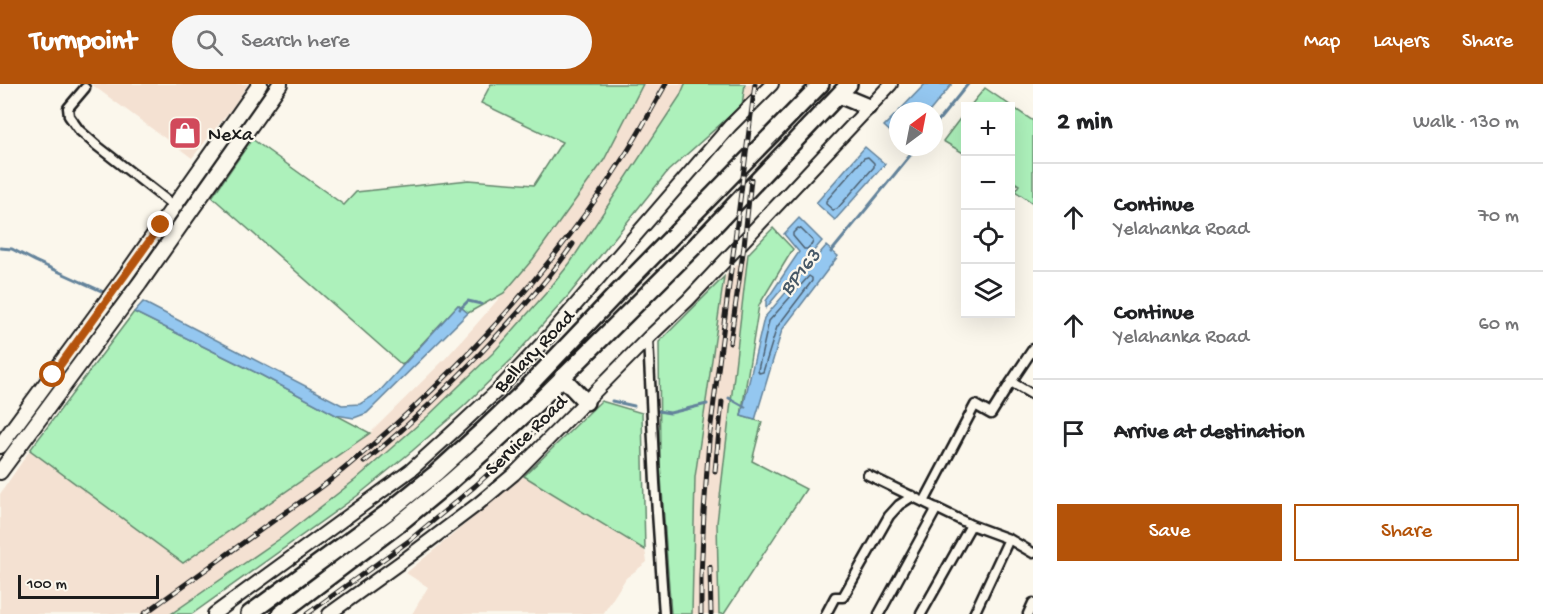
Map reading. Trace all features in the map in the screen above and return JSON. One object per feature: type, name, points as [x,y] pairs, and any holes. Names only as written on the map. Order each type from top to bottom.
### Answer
[{"type":"highway","name":"Bellary Road","points":[[249,614],[388,512],[436,473],[523,392],[821,84]]},
{"type":"highway","name":"Bellary Road","points":[[280,614],[399,524],[450,482],[527,412],[697,244],[844,89]]},
{"type":"highway","points":[[844,89],[868,108]]},
{"type":"highway","points":[[561,377],[586,402]]},
{"type":"main road","points":[[0,446],[109,299],[260,84]]},
{"type":"main road","points":[[0,472],[124,306],[280,84]]},
{"type":"main road","points":[[214,614],[402,476],[498,390],[547,338],[730,126],[772,84]]},
{"type":"main road","points":[[868,108],[891,84]]},
{"type":"main road","name":"Service Road","points":[[329,614],[506,482],[688,300],[868,108]]},
{"type":"main road","points":[[147,245],[160,256]]},
{"type":"main road","points":[[90,324],[104,333]]},
{"type":"street","points":[[85,88],[68,108],[69,116],[79,130],[174,206]]},
{"type":"street","points":[[648,338],[664,614]]},
{"type":"street","points":[[924,502],[975,405],[991,414],[1033,349]]},
{"type":"street","points":[[1011,382],[1033,395]]},
{"type":"street","points":[[868,476],[971,525],[1009,539],[1033,553]]},
{"type":"street","points":[[826,614],[835,597],[843,597],[889,516],[899,505],[913,496]]},
{"type":"street","points":[[879,614],[938,508]]},
{"type":"street","points":[[921,614],[971,525]]},
{"type":"street","points":[[974,614],[1009,539]]},
{"type":"street","points":[[1028,614],[1033,603]]},
{"type":"shaded area","name":"Nexa","points":[[91,84],[248,84],[192,158]]},
{"type":"shaded area","points":[[643,84],[685,84],[680,96],[570,263],[521,322],[463,383],[355,480],[281,538],[171,614],[0,614],[0,494],[30,450],[183,563],[370,433],[444,360],[533,259],[604,160]]},
{"type":"shaded area","points":[[745,84],[764,84],[742,105]]},
{"type":"shaded area","points":[[748,254],[717,523],[719,614],[692,614],[695,477],[724,277]]},
{"type":"shaded area","points":[[524,476],[645,550],[647,562],[626,578],[603,614],[412,614],[428,587],[406,573]]},
{"type":"green space","points":[[491,84],[643,84],[604,160],[533,259],[504,293],[468,313],[458,305],[402,365],[212,197],[252,139],[344,205],[356,192],[469,180],[534,185],[562,142],[481,103]]},
{"type":"green space","points":[[685,84],[745,84],[742,105],[668,171],[568,296],[511,360],[463,407],[357,496],[192,614],[171,614],[281,538],[355,480],[428,416],[493,353],[570,263],[680,96]]},
{"type":"green space","points":[[985,88],[1005,102],[973,102]]},
{"type":"green space","points":[[1015,109],[1033,121],[1033,203],[1015,191],[1019,185],[1015,182]]},
{"type":"green space","points":[[961,117],[961,152],[943,141]]},
{"type":"green space","points":[[773,228],[793,249],[759,305],[741,416],[762,422],[752,461],[806,489],[724,614],[719,614],[717,523],[748,254]]},
{"type":"green space","points":[[724,277],[695,477],[692,614],[671,614],[660,463],[659,342]]},
{"type":"green space","points":[[134,312],[261,375],[370,433],[183,563],[30,450]]},
{"type":"green space","points":[[601,401],[642,413],[645,550],[524,476]]},
{"type":"water","points":[[925,84],[952,84],[937,102],[908,102]]},
{"type":"water","points":[[889,121],[889,131],[884,126]]},
{"type":"water","points":[[865,147],[885,164],[835,220],[816,203]]},
{"type":"water","points":[[799,218],[822,241],[766,308],[766,301],[799,252],[784,234]]},
{"type":"water","points":[[826,246],[838,256],[782,330],[755,420],[741,416],[764,318]]},
{"type":"water","points":[[143,302],[342,405],[360,404],[378,393],[458,305],[468,313],[367,413],[354,418],[336,415],[134,312]]},
{"type":"waterway","name":"BP163","points":[[943,115],[968,84]]},
{"type":"waterway","name":"BP163","points":[[831,252],[910,156]]},
{"type":"waterway","points":[[0,248],[12,249],[108,294]]},
{"type":"waterway","points":[[460,309],[468,301],[481,304]]},
{"type":"waterway","name":"BP163","points":[[729,398],[745,407]]},
{"type":"waterway","points":[[612,401],[634,406]]},
{"type":"waterway","points":[[652,410],[670,413],[707,404]]},
{"type":"railway","points":[[144,614],[328,482],[370,447],[451,371],[527,289],[595,201],[641,129],[666,84]]},
{"type":"railway","points":[[701,614],[709,440],[755,84]]},
{"type":"railway","points":[[730,343],[751,179]]},
{"type":"railway","points":[[364,462],[420,414],[485,348],[538,290],[573,244]]},
{"type":"railway","points":[[715,471],[722,402]]},
{"type":"railway","points":[[307,614],[410,540],[475,486],[542,425]]},
{"type":"railway","points":[[710,567],[711,614]]},
{"type":"place","name":"Nexa","points":[[185,133]]},
{"type":"route","points":[[53,375],[161,225]]}]
